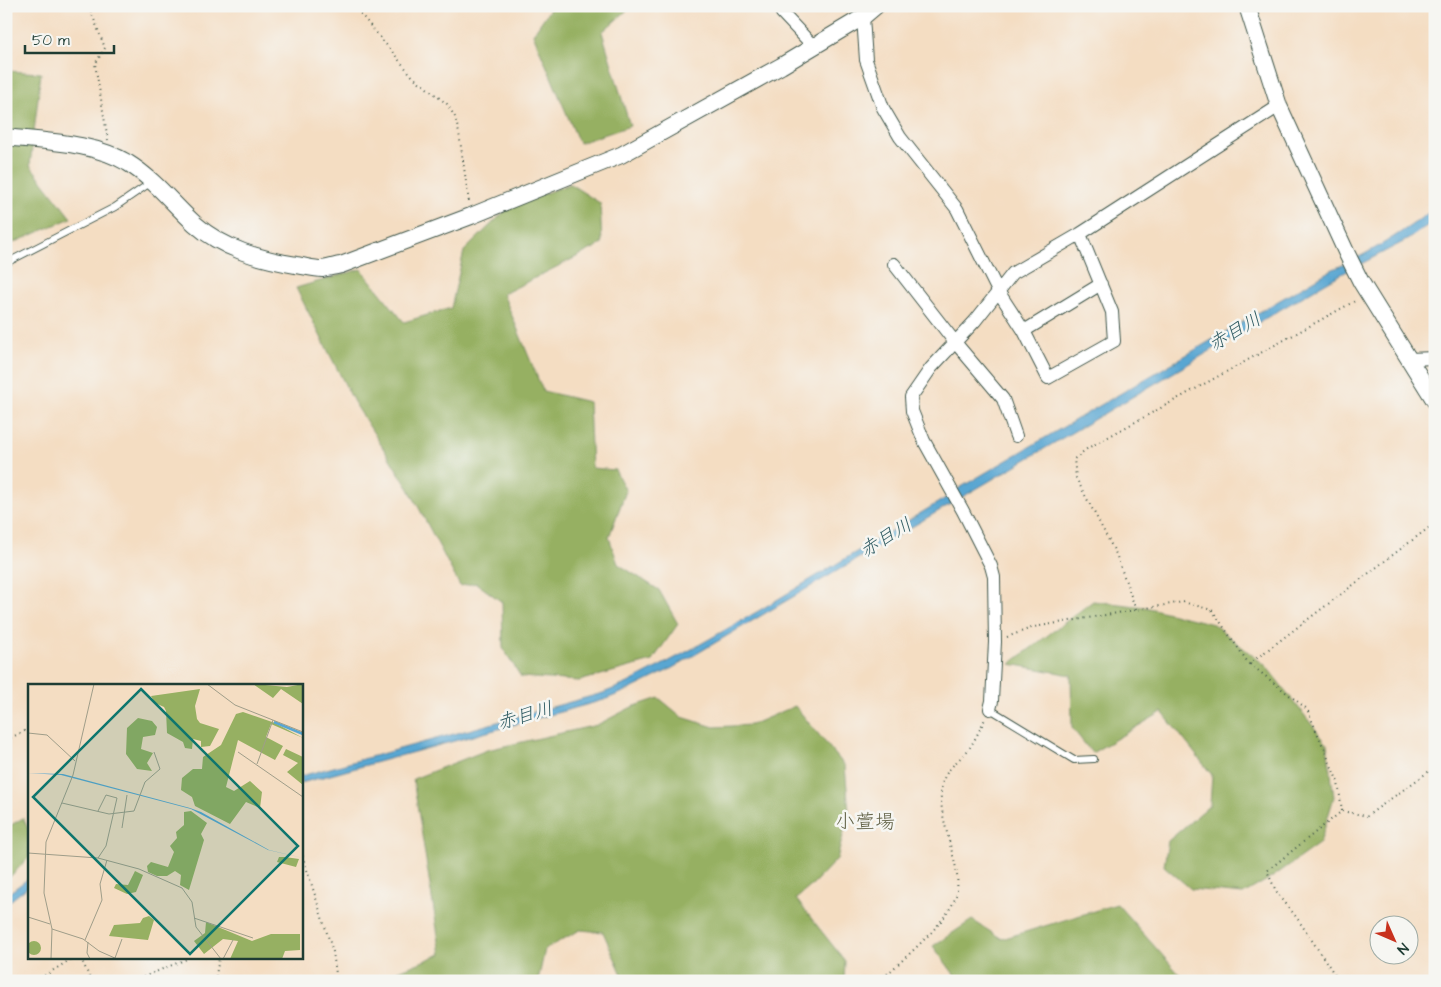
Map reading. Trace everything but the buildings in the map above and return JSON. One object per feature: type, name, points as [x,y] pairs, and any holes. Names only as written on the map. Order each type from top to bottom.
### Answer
[{"type":"street","points":[[779,6],[782,13],[814,47]]},
{"type":"street","points":[[6,137],[78,146],[110,154],[129,164],[152,182],[212,238],[232,248],[284,263],[322,269],[341,264],[470,216],[621,155],[814,47],[863,17],[876,6]]},
{"type":"street","points":[[1247,6],[1279,106],[1347,254],[1365,288],[1435,401]]},
{"type":"street","points":[[863,17],[866,60],[883,108],[900,137],[957,210],[998,291],[1024,331],[1048,378],[1114,341],[1112,312],[1080,234]]},
{"type":"street","points":[[990,709],[992,701],[994,642],[994,578],[991,566],[924,441],[912,411],[910,398],[931,368],[975,321],[1013,272],[1080,234],[1279,106]]},
{"type":"street","points":[[894,264],[954,342],[1003,399],[1016,436]]},
{"type":"street","points":[[1024,331],[1101,284]]},
{"type":"street","points":[[1409,359],[1435,358]]},
{"type":"lane","points":[[6,264],[115,207],[152,182]]},
{"type":"lane","points":[[990,709],[1074,760],[1094,759]]},
{"type":"path","points":[[89,6],[104,48],[95,64],[110,154]]},
{"type":"path","points":[[354,6],[413,77],[447,104],[455,117],[460,134],[470,216]]},
{"type":"path","points":[[1136,610],[1116,554],[1076,478],[1074,460],[1088,448],[1365,288]]},
{"type":"path","points":[[1249,664],[1435,523]]},
{"type":"path","points":[[994,642],[1034,627],[1183,602],[1212,610],[1249,664],[1307,708],[1338,782],[1342,811]]},
{"type":"path","points":[[880,981],[938,925],[951,908],[957,891],[956,869],[944,820],[942,785],[951,766],[969,749],[990,709]]},
{"type":"path","points":[[6,740],[28,729]]},
{"type":"path","points":[[1339,981],[1297,918],[1276,891],[1267,871],[1342,811],[1368,816],[1435,767]]},
{"type":"path","points":[[302,854],[333,952],[337,981]]},
{"type":"path","points":[[36,981],[70,960]]},
{"type":"path","points":[[82,960],[91,981]]},
{"type":"path","points":[[134,981],[184,960]]},
{"type":"path","points":[[215,981],[219,960]]},
{"type":"green space","points":[[552,6],[632,6],[602,32],[630,126],[579,143],[533,34]]},
{"type":"green space","points":[[6,71],[41,73],[30,165],[71,218],[6,246]]},
{"type":"green space","points":[[570,184],[600,203],[602,244],[503,294],[543,391],[589,402],[592,468],[615,470],[626,491],[609,537],[618,564],[659,590],[678,624],[652,661],[579,681],[521,677],[503,648],[502,602],[476,583],[460,586],[409,489],[354,402],[296,288],[361,269],[404,322],[451,308],[464,251],[510,206]]},
{"type":"green space","points":[[1093,601],[1145,607],[1213,624],[1266,666],[1327,744],[1334,797],[1320,843],[1274,876],[1243,894],[1191,889],[1164,866],[1168,841],[1210,805],[1212,775],[1162,712],[1092,753],[1072,728],[1071,675],[1010,664]]},
{"type":"green space","points":[[659,698],[682,717],[714,727],[751,725],[795,706],[845,766],[849,812],[837,859],[796,899],[845,961],[844,981],[625,981],[603,932],[580,930],[545,949],[538,981],[374,981],[441,954],[413,779],[487,750],[597,725],[632,707]]},
{"type":"green space","points":[[23,818],[28,829],[28,858],[6,881],[6,828]]},
{"type":"green space","points":[[1117,904],[1179,974],[1190,981],[959,981],[933,946],[972,920],[1002,939]]},
{"type":"water","name":"赤目川","points":[[1435,208],[1435,220],[1407,240],[1334,278],[669,670],[604,700],[302,783],[302,776],[603,693],[628,683],[760,610],[956,490],[1331,270],[1372,250]]},
{"type":"water","points":[[28,879],[28,887],[6,904],[6,895]]},
{"type":"district","name":"小萱場","points":[[865,822]]}]
